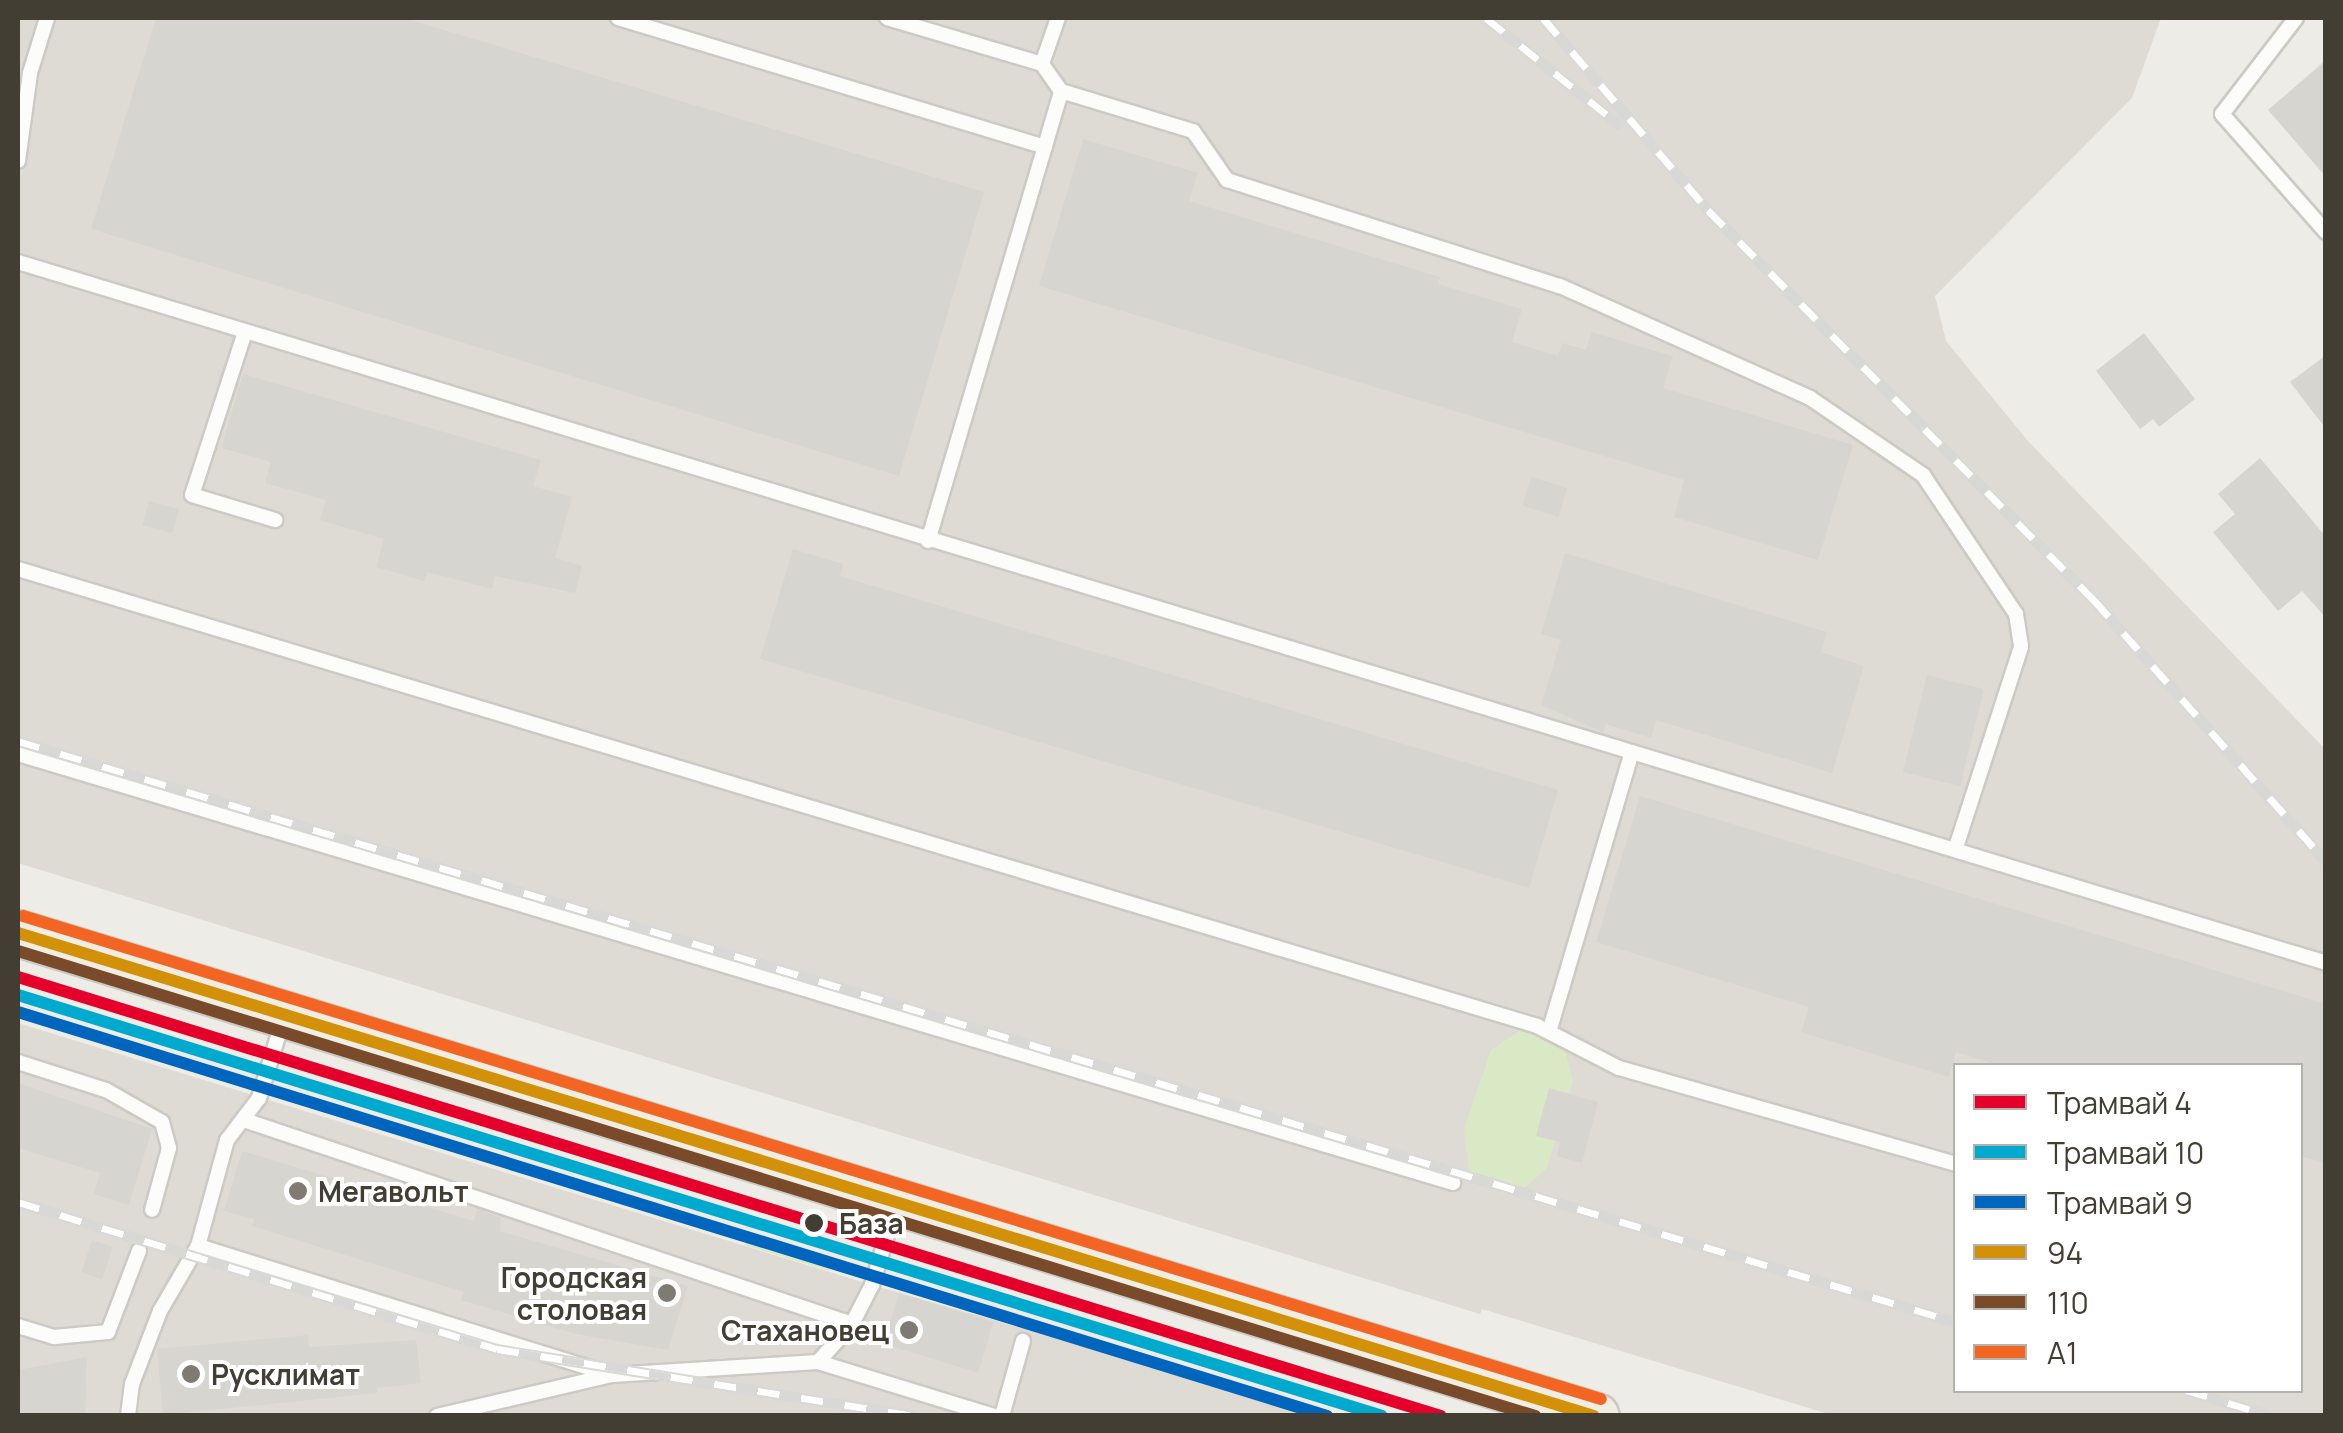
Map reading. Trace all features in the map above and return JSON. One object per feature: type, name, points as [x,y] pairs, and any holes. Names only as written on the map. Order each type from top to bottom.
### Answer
[{"type":"main road","points":[[18,933],[898,1199],[1596,1416]]},
{"type":"lane","points":[[18,161],[24,71],[46,18]]},
{"type":"lane","points":[[618,18],[1045,147]]},
{"type":"lane","points":[[886,18],[1042,64],[1062,92],[1193,131],[1227,180],[1560,286],[1810,398],[1924,476],[2016,614],[2021,647],[1955,850]]},
{"type":"lane","points":[[1042,64],[1058,18]]},
{"type":"lane","points":[[2296,18],[2222,114],[2326,232]]},
{"type":"lane","points":[[928,541],[1062,92]]},
{"type":"lane","points":[[18,262],[2326,963]]},
{"type":"lane","points":[[245,332],[192,494],[275,520]]},
{"type":"lane","points":[[18,569],[1548,1032],[1619,1068],[1953,1163]]},
{"type":"lane","points":[[1548,1032],[1632,752]]},
{"type":"lane","points":[[18,754],[1454,1184]]},
{"type":"lane","points":[[128,1416],[132,1384],[160,1311],[198,1246],[228,1140],[247,1121],[284,1016]]},
{"type":"lane","points":[[18,1062],[106,1090],[162,1122],[169,1148],[152,1210]]},
{"type":"lane","points":[[247,1121],[852,1324]]},
{"type":"lane","points":[[818,1362],[852,1324],[872,1285],[898,1199]]},
{"type":"lane","points":[[198,1246],[612,1375]]},
{"type":"lane","points":[[18,1326],[54,1337],[108,1332],[139,1252]]},
{"type":"lane","points":[[436,1416],[612,1375],[818,1362],[998,1416],[1023,1340]]},
{"type":"shaded area","points":[[18,18],[2161,18],[2132,98],[1935,296],[1946,341],[2028,441],[2325,749],[2325,1415],[1832,1415],[1482,1309],[1480,1314],[18,863]]},
{"type":"shaded area","points":[[18,1023],[872,1285],[1323,1415],[18,1415]]},
{"type":"green space","points":[[1524,1028],[1564,1047],[1573,1081],[1547,1168],[1523,1189],[1503,1194],[1469,1173],[1464,1129],[1491,1050]]},
{"type":"green space","points":[[752,1238],[826,1260],[830,1271],[744,1245]]},
{"type":"building","points":[[156,18],[404,18],[984,192],[899,476],[91,229]]},
{"type":"building","points":[[2326,60],[2326,177],[2268,110]]},
{"type":"building","points":[[1083,139],[1198,173],[1189,201],[1440,277],[1438,284],[1522,309],[1512,342],[1558,356],[1562,343],[1586,350],[1591,332],[1673,356],[1663,388],[1853,445],[1818,560],[1674,517],[1684,480],[1039,286]]},
{"type":"building","points":[[2144,333],[2195,399],[2159,427],[2153,419],[2140,429],[2096,371]]},
{"type":"building","points":[[2326,355],[2326,429],[2290,382]]},
{"type":"building","points":[[243,374],[541,460],[533,486],[572,497],[555,558],[582,566],[575,593],[495,576],[492,589],[427,572],[424,581],[376,567],[384,539],[320,520],[326,500],[265,483],[271,462],[221,448]]},
{"type":"building","points":[[2260,458],[2326,537],[2326,618],[2302,591],[2278,611],[2213,532],[2235,514],[2218,494]]},
{"type":"building","points":[[1531,477],[1567,488],[1559,517],[1522,506]]},
{"type":"building","points":[[149,501],[179,509],[172,533],[143,525]]},
{"type":"building","points":[[793,549],[843,564],[840,576],[1558,790],[1529,888],[760,659]]},
{"type":"building","points":[[1565,553],[1827,632],[1821,652],[1864,666],[1832,773],[1656,720],[1651,738],[1606,724],[1603,732],[1541,705],[1561,640],[1541,634]]},
{"type":"building","points":[[1927,675],[1984,689],[1960,786],[1903,772]]},
{"type":"building","points":[[1640,796],[2326,1004],[2326,1163],[2303,1157],[2303,1063],[1991,1063],[1956,1052],[1949,1077],[1801,1032],[1809,1007],[1596,942]]},
{"type":"building","points":[[18,1083],[152,1129],[129,1205],[94,1194],[100,1173],[18,1148]]},
{"type":"building","points":[[1549,1088],[1598,1102],[1582,1163],[1557,1156],[1560,1142],[1536,1136]]},
{"type":"building","points":[[242,1151],[474,1221],[477,1209],[501,1218],[500,1231],[688,1286],[668,1350],[576,1334],[461,1300],[464,1292],[252,1226],[254,1219],[224,1211]]},
{"type":"building","points":[[92,1240],[113,1247],[102,1279],[81,1272]]},
{"type":"building","points":[[899,1293],[994,1322],[978,1373],[884,1344]]},
{"type":"building","points":[[308,1335],[309,1347],[416,1340],[421,1383],[377,1388],[377,1393],[163,1415],[157,1349]]},
{"type":"building","points":[[87,1357],[85,1416],[18,1416],[18,1370]]},
{"type":"railway","points":[[1486,18],[1622,127]]},
{"type":"railway","points":[[1543,18],[1708,210],[2094,600],[2326,861]]},
{"type":"railway","points":[[18,741],[1953,1321]]},
{"type":"railway","points":[[18,1202],[497,1349],[917,1416]]},
{"type":"railway","points":[[2196,1393],[2271,1416]]},
{"type":"tram line","name":"4","points":[[18,977],[1441,1416]]},
{"type":"tram line","name":"10","points":[[18,995],[1382,1416]]},
{"type":"tram line","name":"9","points":[[18,1012],[1327,1416]]},
{"type":"transit line","name":"А1","points":[[23,916],[1601,1399]]},
{"type":"transit line","name":"94","points":[[18,933],[1594,1416]]},
{"type":"transit line","name":"110","points":[[18,951],[1535,1416]]},
{"type":"place","name":"Мегавольт","points":[[298,1191]]},
{"type":"place","name":"База","points":[[814,1223]]},
{"type":"place","name":"Городская столовая","points":[[667,1293]]},
{"type":"place","name":"Стахановец","points":[[909,1330]]},
{"type":"place","name":"Русклимат","points":[[191,1374]]}]
